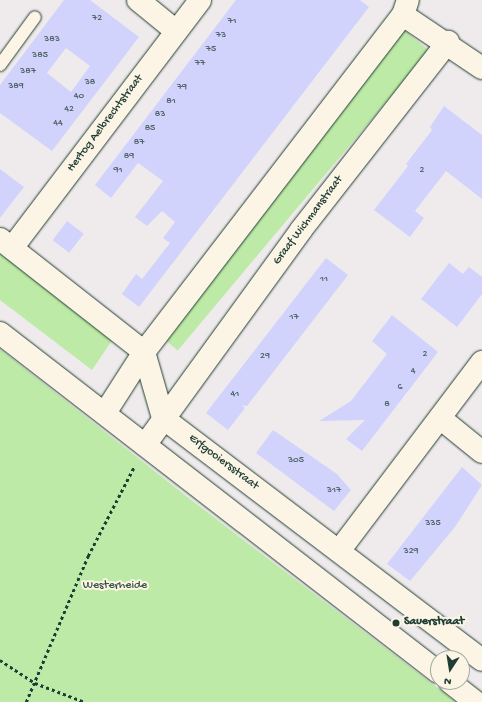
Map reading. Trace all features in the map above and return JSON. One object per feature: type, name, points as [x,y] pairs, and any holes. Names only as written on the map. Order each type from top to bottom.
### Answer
[{"type":"street","points":[[138,0],[176,31]]},
{"type":"street","name":"Hertog Aelbrechtstraat","points":[[6,244],[200,0]]},
{"type":"street","points":[[105,413],[144,352],[406,7],[482,68]]},
{"type":"street","name":"Graaf Wichmanstraat","points":[[145,445],[163,418],[301,230],[448,42]]},
{"type":"street","points":[[6,244],[144,352],[163,418]]},
{"type":"street","points":[[0,333],[430,666]]},
{"type":"street","points":[[339,551],[482,362]]},
{"type":"street","name":"Erfgooiersstraat","points":[[163,418],[482,660]]},
{"type":"street","points":[[440,418],[482,452]]},
{"type":"street","points":[[460,690],[476,702]]},
{"type":"lane","points":[[0,65],[35,17]]},
{"type":"path","points":[[26,702],[88,556],[145,445]]},
{"type":"path","points":[[0,660],[35,683],[85,702]]},
{"type":"green space","points":[[403,29],[429,51],[178,350],[152,329]]},
{"type":"green space","points":[[0,252],[113,339],[92,370],[0,300]]},
{"type":"green space","name":"Westerheide","points":[[0,349],[186,496],[430,682],[430,690],[440,690],[456,702],[0,702]]},
{"type":"building","points":[[64,0],[90,0],[139,37],[52,151],[0,113],[0,85]],"holes":[[[66,48],[90,66],[71,92],[47,73]]]},
{"type":"building","points":[[236,0],[360,0],[369,7],[139,307],[122,294],[136,274],[142,279],[170,243],[163,238],[175,222],[162,211],[147,226],[135,217],[163,181],[138,163],[111,198],[95,185]]},
{"type":"building","points":[[444,106],[482,135],[482,199],[446,171],[415,211],[424,218],[410,237],[374,210],[408,166],[406,164],[432,130],[430,127]]},
{"type":"building","points":[[0,169],[24,187],[0,218]]},
{"type":"building","points":[[67,221],[84,234],[69,253],[53,240]]},
{"type":"building","points":[[326,258],[348,275],[247,406],[242,405],[245,408],[228,430],[206,413]]},
{"type":"building","points":[[449,263],[463,274],[469,267],[482,277],[482,294],[457,327],[421,299]]},
{"type":"building","points":[[392,315],[438,352],[362,451],[346,439],[365,420],[319,421],[351,401],[387,354],[372,341]]},
{"type":"building","points":[[273,430],[337,474],[351,490],[334,511],[256,453]]},
{"type":"building","points":[[462,467],[482,485],[455,527],[410,581],[387,564]]},
{"type":"place","name":"Sauerstraat","points":[[396,623]]}]
